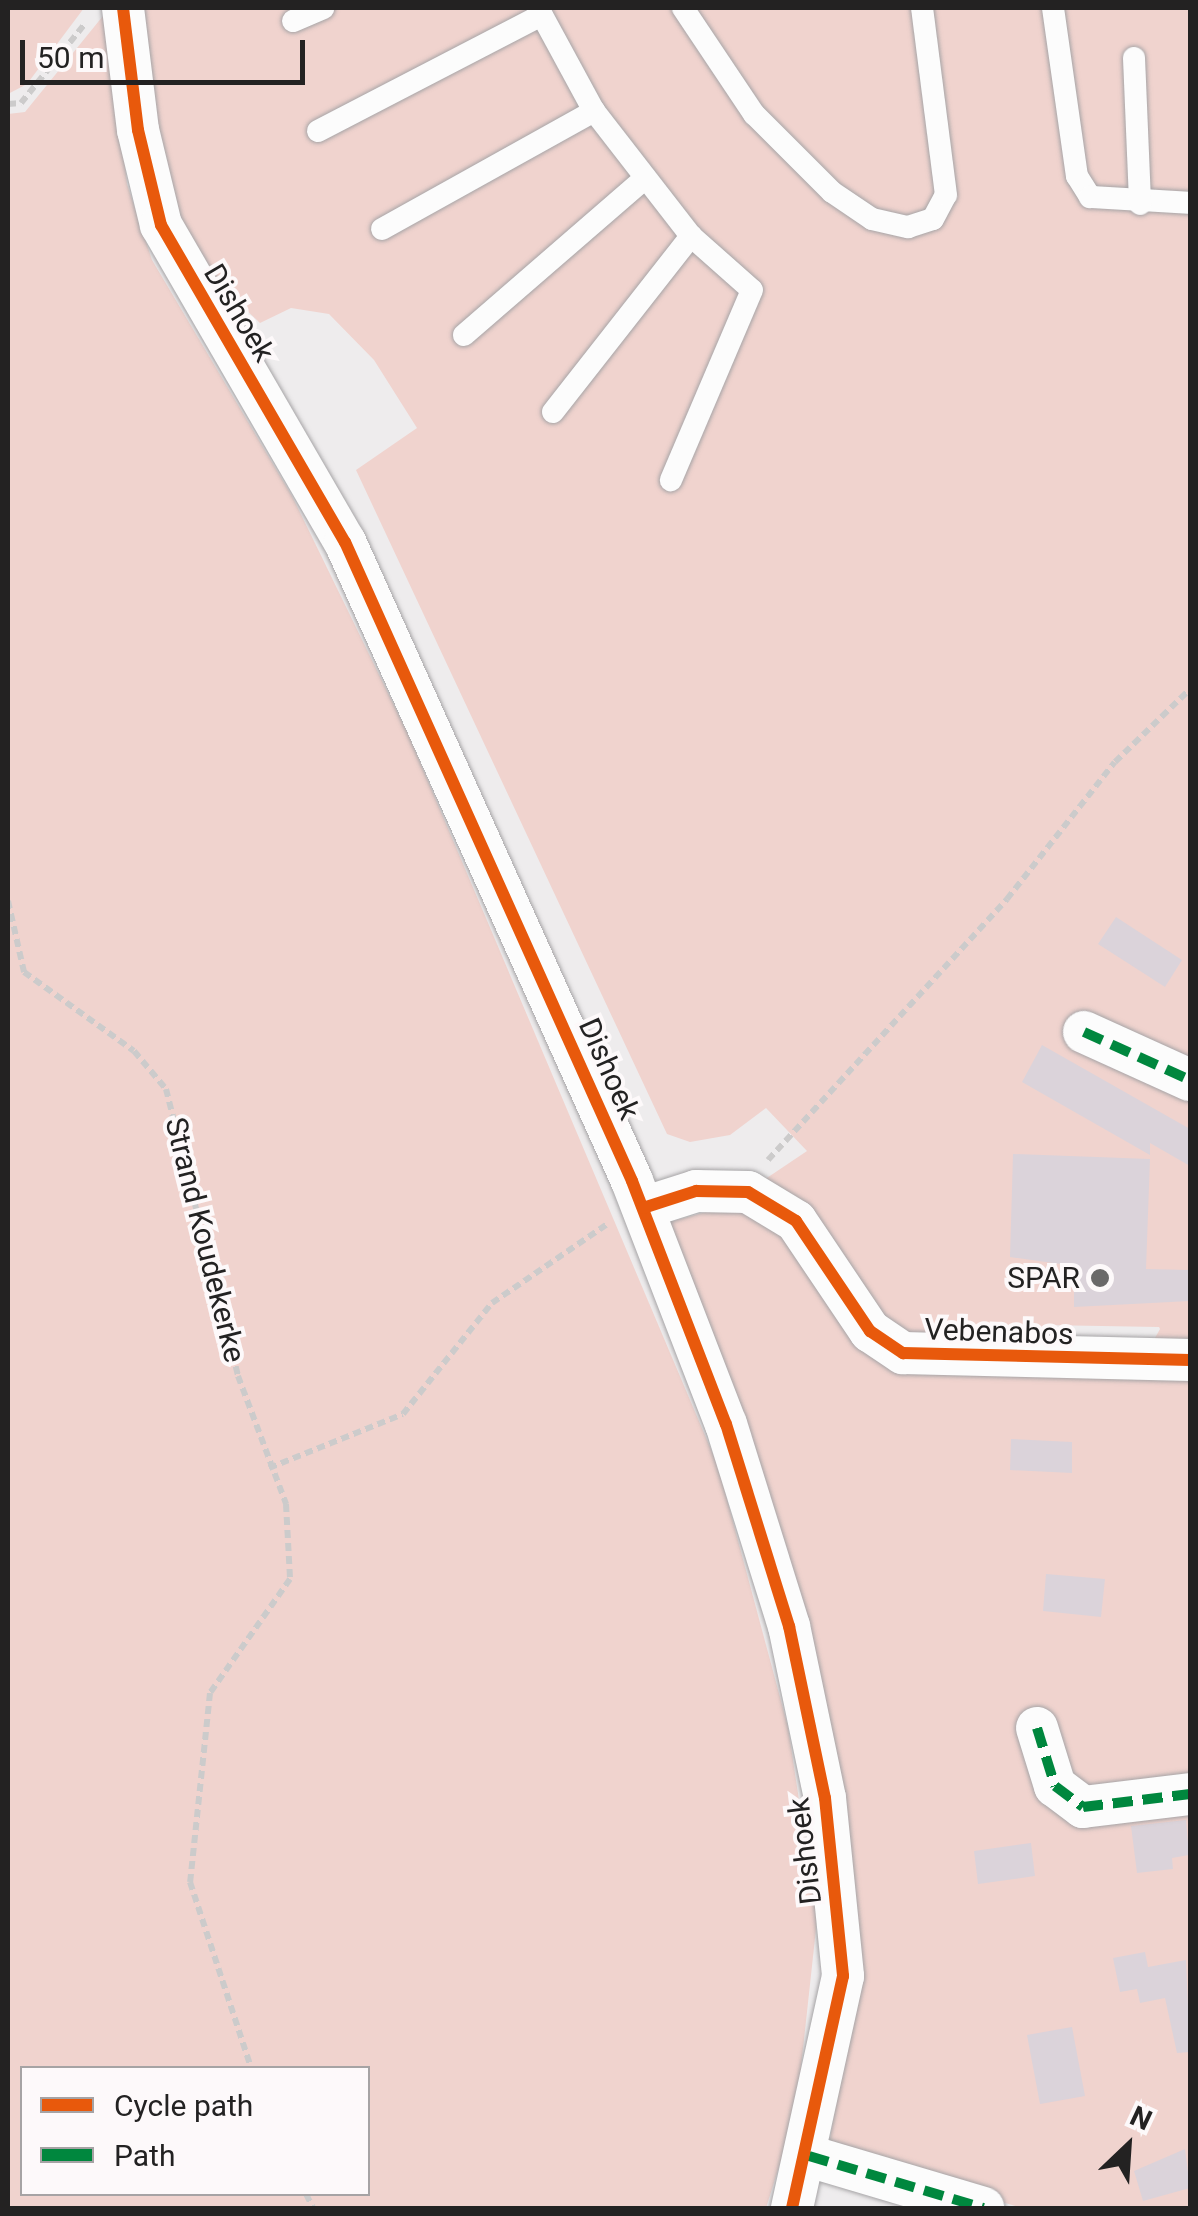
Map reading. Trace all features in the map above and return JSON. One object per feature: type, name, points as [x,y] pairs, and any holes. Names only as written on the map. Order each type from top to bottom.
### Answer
[{"type":"street","name":"Dishoek","points":[[108,10],[162,225],[345,542],[642,1208],[726,1424],[790,1626],[826,1798],[844,1976],[809,2156],[792,2208]]},
{"type":"street","points":[[1084,1032],[1190,1080]]},
{"type":"street","name":"Vebenabos","points":[[642,1208],[696,1191],[748,1192],[796,1221],[870,1332],[903,1353],[1190,1360]]},
{"type":"street","points":[[1037,1728],[1055,1786],[1083,1806],[1190,1794]]},
{"type":"street","points":[[809,2156],[983,2208]]},
{"type":"lane","points":[[293,21],[323,8]]},
{"type":"lane","points":[[683,8],[754,114],[819,179],[872,219],[908,227],[933,219],[946,195],[922,8]]},
{"type":"lane","points":[[1054,8],[1076,176],[1090,197],[1140,204],[1190,202]]},
{"type":"lane","points":[[318,130],[540,11],[594,111],[690,236],[752,290],[671,480]]},
{"type":"lane","points":[[1134,58],[1140,204]]},
{"type":"lane","points":[[382,230],[594,111]]},
{"type":"lane","points":[[464,334],[645,178]]},
{"type":"lane","points":[[554,412],[690,236]]},
{"type":"path","points":[[8,104],[22,103],[108,10]]},
{"type":"path","points":[[758,1172],[1007,899],[1115,762],[1190,689]]},
{"type":"path","points":[[270,1468],[403,1414],[492,1303],[642,1208]]},
{"type":"shaded area","points":[[8,8],[84,8],[27,84],[8,94]]},
{"type":"shaded area","points":[[142,8],[1190,8],[1190,2208],[1022,2208],[828,2151],[857,1974],[738,1406],[666,1223],[724,1207],[807,1151],[766,1108],[730,1135],[690,1142],[667,1134],[356,470],[417,428],[374,360],[329,314],[291,308],[260,323],[203,269],[165,181]],"holes":[[[1044,1325],[1159,1327],[1136,1372],[1017,1370]]]},
{"type":"shaded area","points":[[107,11],[127,184],[152,260],[292,496],[408,734],[718,1466],[788,1727],[817,1920],[796,2113],[766,2208],[8,2208],[8,114],[25,112]]},
{"type":"building","points":[[1116,917],[1182,960],[1165,987],[1098,944]]},
{"type":"building","points":[[1042,1045],[1190,1129],[1190,1166],[1150,1143],[1150,1155],[1022,1082]]},
{"type":"building","points":[[1013,1154],[1150,1159],[1146,1269],[1190,1270],[1190,1301],[1074,1307],[1074,1266],[1010,1257]]},
{"type":"building","points":[[1011,1439],[1072,1442],[1072,1473],[1010,1470]]},
{"type":"building","points":[[1046,1574],[1105,1579],[1101,1617],[1043,1611]]},
{"type":"building","points":[[1186,1820],[1189,1855],[1172,1858],[1173,1869],[1137,1873],[1131,1826]]},
{"type":"building","points":[[1031,1843],[1035,1876],[978,1884],[974,1851]]},
{"type":"building","points":[[1145,1952],[1148,1967],[1186,1960],[1190,2052],[1177,2053],[1165,1998],[1140,2003],[1137,1989],[1120,1992],[1113,1958]]},
{"type":"building","points":[[1072,2027],[1085,2096],[1040,2104],[1027,2035]]},
{"type":"building","points":[[1185,2149],[1190,2188],[1143,2201],[1134,2171]]},
{"type":"marked path","points":[[1084,1032],[1190,1080]]},
{"type":"marked path","points":[[1037,1728],[1055,1786],[1083,1807],[1190,1794]]},
{"type":"marked path","points":[[809,2156],[983,2208]]},
{"type":"cycle path","points":[[123,8],[138,130],[161,225],[345,542],[632,1181],[726,1424],[789,1626],[825,1798],[843,1976],[792,2208]]},
{"type":"cycle path","points":[[643,1208],[696,1191],[748,1192],[796,1221],[870,1331],[903,1353],[1190,1360]]},
{"type":"place","name":"SPAR","points":[[1100,1278]]}]
